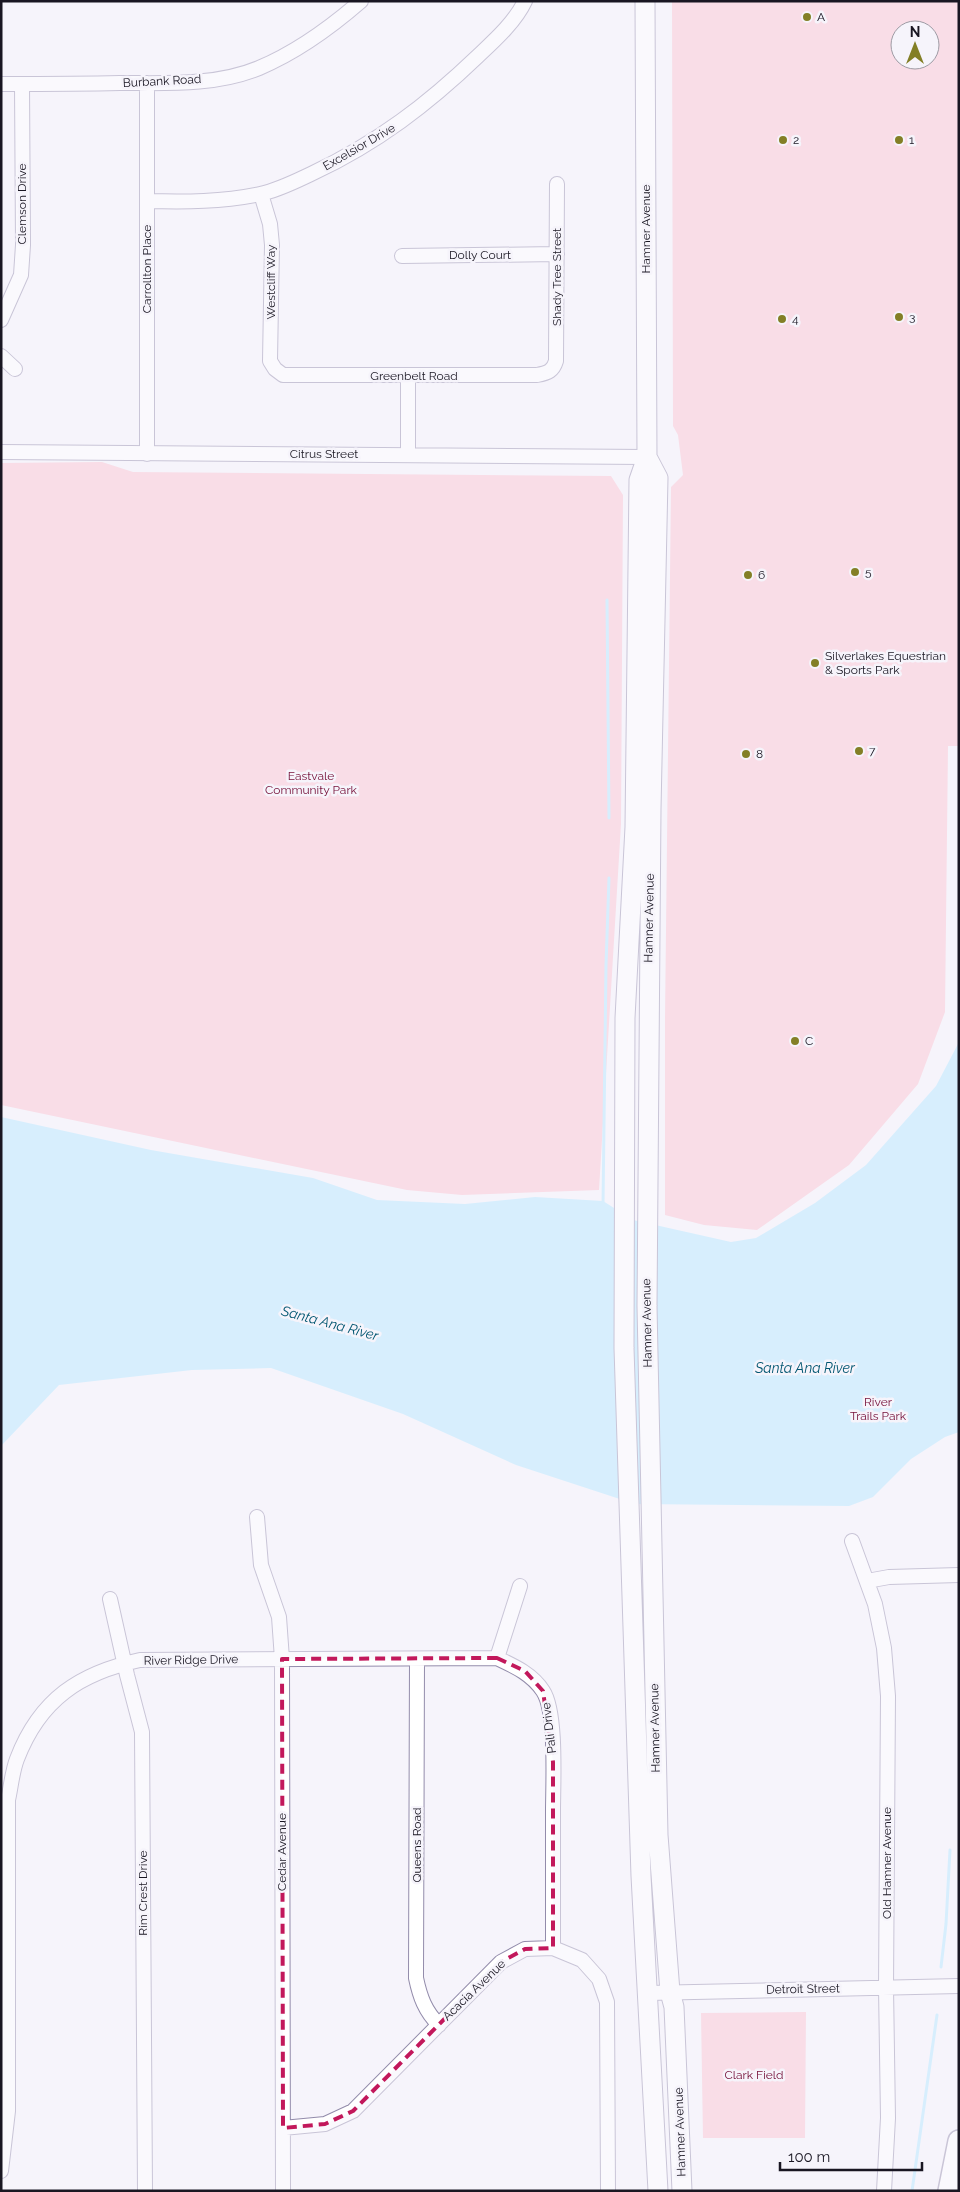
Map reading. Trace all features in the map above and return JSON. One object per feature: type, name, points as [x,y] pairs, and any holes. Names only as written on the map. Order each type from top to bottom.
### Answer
[{"type":"highway","points":[[949,2191],[959,2141]]},
{"type":"main road","name":"Hamner Avenue","points":[[645,1],[647,457],[639,480],[635,827],[626,1018],[624,1348],[641,1876],[658,2191]]},
{"type":"main road","name":"Hamner Avenue","points":[[647,457],[658,478],[648,1028],[647,1306],[651,1530],[658,1835],[670,1992],[674,2017],[682,2191]]},
{"type":"street","name":"Burbank Road","points":[[1,84],[188,82],[225,77],[258,68],[295,50],[331,27],[361,1]]},
{"type":"street","name":"Excelsior Drive","points":[[147,201],[201,202],[261,194],[340,160],[385,134],[418,110],[499,36],[525,1]]},
{"type":"street","name":"Carrollton Place","points":[[147,83],[147,454]]},
{"type":"street","name":"Clemson Drive","points":[[1,320],[21,275],[23,246],[22,84]]},
{"type":"street","name":"Shady Tree Street","points":[[554,369],[557,351],[557,184]]},
{"type":"street","name":"Westcliff Way","points":[[261,194],[270,224],[272,245],[270,361],[275,369]]},
{"type":"street","name":"Dolly Court","points":[[402,256],[557,254]]},
{"type":"street","points":[[1,356],[15,369]]},
{"type":"street","name":"Greenbelt Road","points":[[275,369],[283,375],[299,376],[537,375],[547,374],[554,369]]},
{"type":"street","points":[[408,376],[408,454]]},
{"type":"street","name":"Citrus Street","points":[[1,452],[97,451],[147,454],[408,454],[647,457]]},
{"type":"street","name":"Cedar Avenue","points":[[256,1517],[261,1565],[280,1617],[282,1659],[283,2191]]},
{"type":"street","name":"Old Hamner Avenue","points":[[852,1541],[875,1604],[884,1648],[888,1696],[886,1987],[888,2118],[884,2191]]},
{"type":"street","points":[[867,1582],[889,1577],[959,1575]]},
{"type":"street","points":[[497,1658],[520,1586]]},
{"type":"street","name":"Rim Crest Drive","points":[[110,1599],[142,1732],[145,2191]]},
{"type":"street","name":"Pali Drive","points":[[282,1659],[497,1658],[525,1671],[543,1691],[548,1705],[553,1762],[553,1948]]},
{"type":"street","name":"River Ridge Drive","points":[[1,2171],[4,2111],[5,1842],[8,1800],[16,1760],[33,1723],[51,1704],[74,1685],[99,1671],[124,1663],[140,1660],[282,1659]]},
{"type":"street","name":"Queens Road","points":[[417,1659],[416,1978],[419,1995],[430,2016],[439,2025]]},
{"type":"street","name":"Acacia Avenue","points":[[283,2128],[325,2124],[354,2111],[501,1962],[525,1949],[553,1948],[582,1960],[599,1980],[607,2002],[608,2191]]},
{"type":"street","name":"Detroit Street","points":[[648,1993],[957,1986]]},
{"type":"highlighted area","points":[[497,1658],[525,1671],[543,1691],[553,1762],[553,1948],[525,1949],[501,1962],[353,2111],[325,2124],[283,2128],[282,1659]]},
{"type":"green space","name":"Silverlakes Equestrian & Sports Park","points":[[672,1],[959,1],[959,746],[948,746],[945,1012],[918,1084],[849,1165],[757,1230],[704,1225],[665,1215],[665,1020],[671,487],[683,475],[678,435],[673,426]]},
{"type":"green space","name":"Eastvale Community Park","points":[[102,462],[133,472],[611,476],[623,495],[621,824],[599,1190],[462,1195],[407,1190],[1,1105],[1,463]]},
{"type":"green space","name":"Clark Field","points":[[806,2012],[805,2138],[703,2138],[701,2013]]},
{"type":"water","name":"Santa Ana River","points":[[959,1042],[959,1432],[945,1437],[911,1459],[873,1497],[849,1506],[635,1504],[516,1465],[403,1414],[271,1368],[192,1370],[59,1385],[1,1446],[1,1117],[151,1150],[313,1178],[377,1200],[465,1204],[535,1197],[603,1201],[633,1220],[731,1242],[756,1238],[815,1203],[866,1165],[936,1086]]},
{"type":"waterway","points":[[607,600],[609,818]]},
{"type":"waterway","points":[[603,1205],[609,878]]},
{"type":"waterway","points":[[941,1967],[946,1924],[950,1850]]},
{"type":"waterway","points":[[912,2191],[937,2015]]},
{"type":"place","name":"A","points":[[807,17]]},
{"type":"place","name":"2","points":[[783,140]]},
{"type":"place","name":"1","points":[[899,140]]},
{"type":"place","name":"3","points":[[899,317]]},
{"type":"place","name":"4","points":[[782,319]]},
{"type":"place","name":"5","points":[[855,572]]},
{"type":"place","name":"6","points":[[748,575]]},
{"type":"place","name":"Silverlakes Equestrian & Sports Park","points":[[815,663]]},
{"type":"place","name":"7","points":[[859,751]]},
{"type":"place","name":"8","points":[[746,754]]},
{"type":"place","name":"C","points":[[795,1041]]},
{"type":"park label","name":"River Trails Park","points":[[878,1409]]}]
